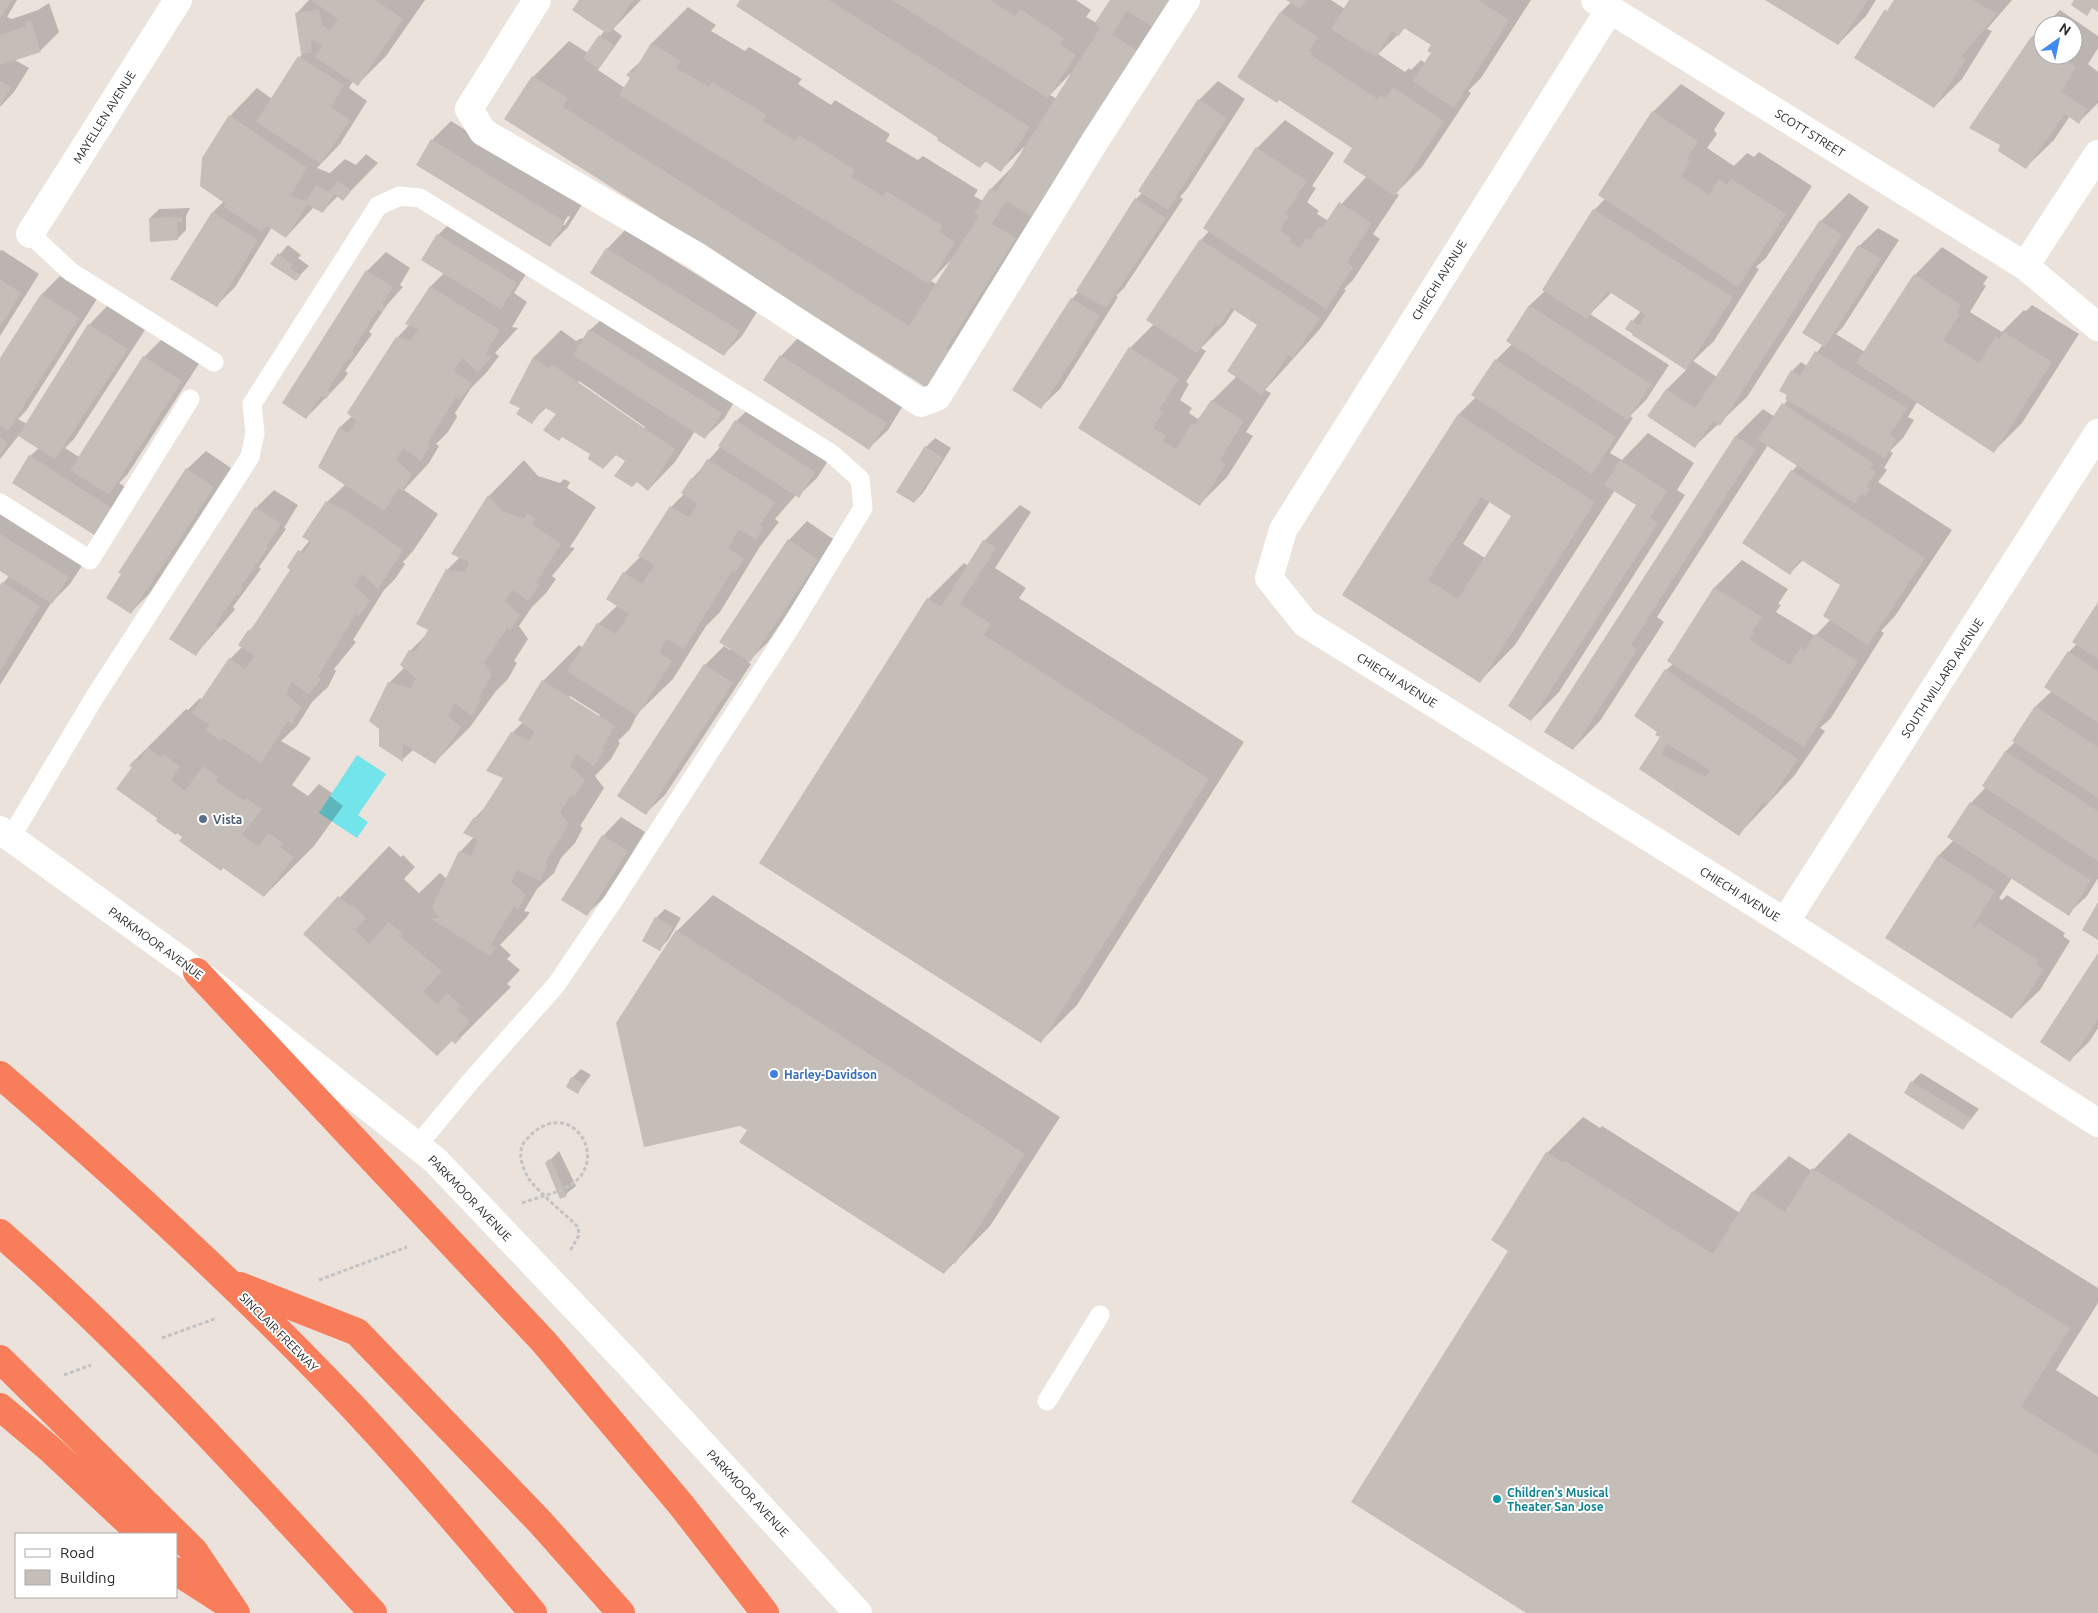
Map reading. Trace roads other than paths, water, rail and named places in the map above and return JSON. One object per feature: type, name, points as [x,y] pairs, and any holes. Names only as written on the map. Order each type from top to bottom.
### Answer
[{"type":"highway","points":[[196,972],[544,1342],[682,1506],[766,1613]]},
{"type":"highway","name":"SINCLAIR FREEWAY","points":[[0,1075],[121,1179],[229,1282],[350,1404],[533,1613]]},
{"type":"highway","points":[[0,1233],[146,1373],[254,1484],[373,1613]]},
{"type":"highway","points":[[229,1282],[357,1332],[534,1515],[621,1613]]},
{"type":"highway","points":[[0,1359],[176,1533]]},
{"type":"highway","points":[[0,1407],[50,1449],[140,1533]]},
{"type":"highway","points":[[178,1535],[194,1551],[232,1608]]},
{"type":"highway","points":[[178,1572],[232,1608]]},
{"type":"street","name":"MAYELLEN AVENUE","points":[[30,234],[178,0]]},
{"type":"street","points":[[537,0],[469,109],[482,132],[694,255],[921,403],[937,397],[1186,0]]},
{"type":"street","name":"SCOTT STREET","points":[[1602,5],[2026,266]]},
{"type":"street","name":"CHIECHI AVENUE","points":[[1602,5],[1283,530],[1269,578],[1305,623],[1785,922],[2098,1123]]},
{"type":"street","points":[[2098,154],[2026,266],[2098,327]]},
{"type":"street","name":"SOUTH WILLARD AVENUE","points":[[1785,922],[2098,433]]},
{"type":"street","name":"PARKMOOR AVENUE","points":[[5,834],[196,972],[434,1160],[629,1364],[858,1613]]},
{"type":"lane","points":[[5,834],[250,457],[255,433],[252,404],[378,206],[400,196],[420,198],[832,454],[860,479],[863,508],[788,630],[556,985],[470,1082],[417,1146]]},
{"type":"lane","points":[[30,234],[71,272],[214,362]]},
{"type":"lane","points":[[0,503],[90,560],[190,399]]},
{"type":"lane","points":[[1047,1401],[1100,1315]]},
{"type":"water","points":[[357,755],[386,774],[358,815],[368,822],[357,838],[319,813]]},
{"type":"place","name":"Vista","points":[[203,819]]},
{"type":"place","name":"Harley-Davidson","points":[[774,1074]]},
{"type":"place","name":"Children's Musical Theater San Jose","points":[[1497,1499]]}]
